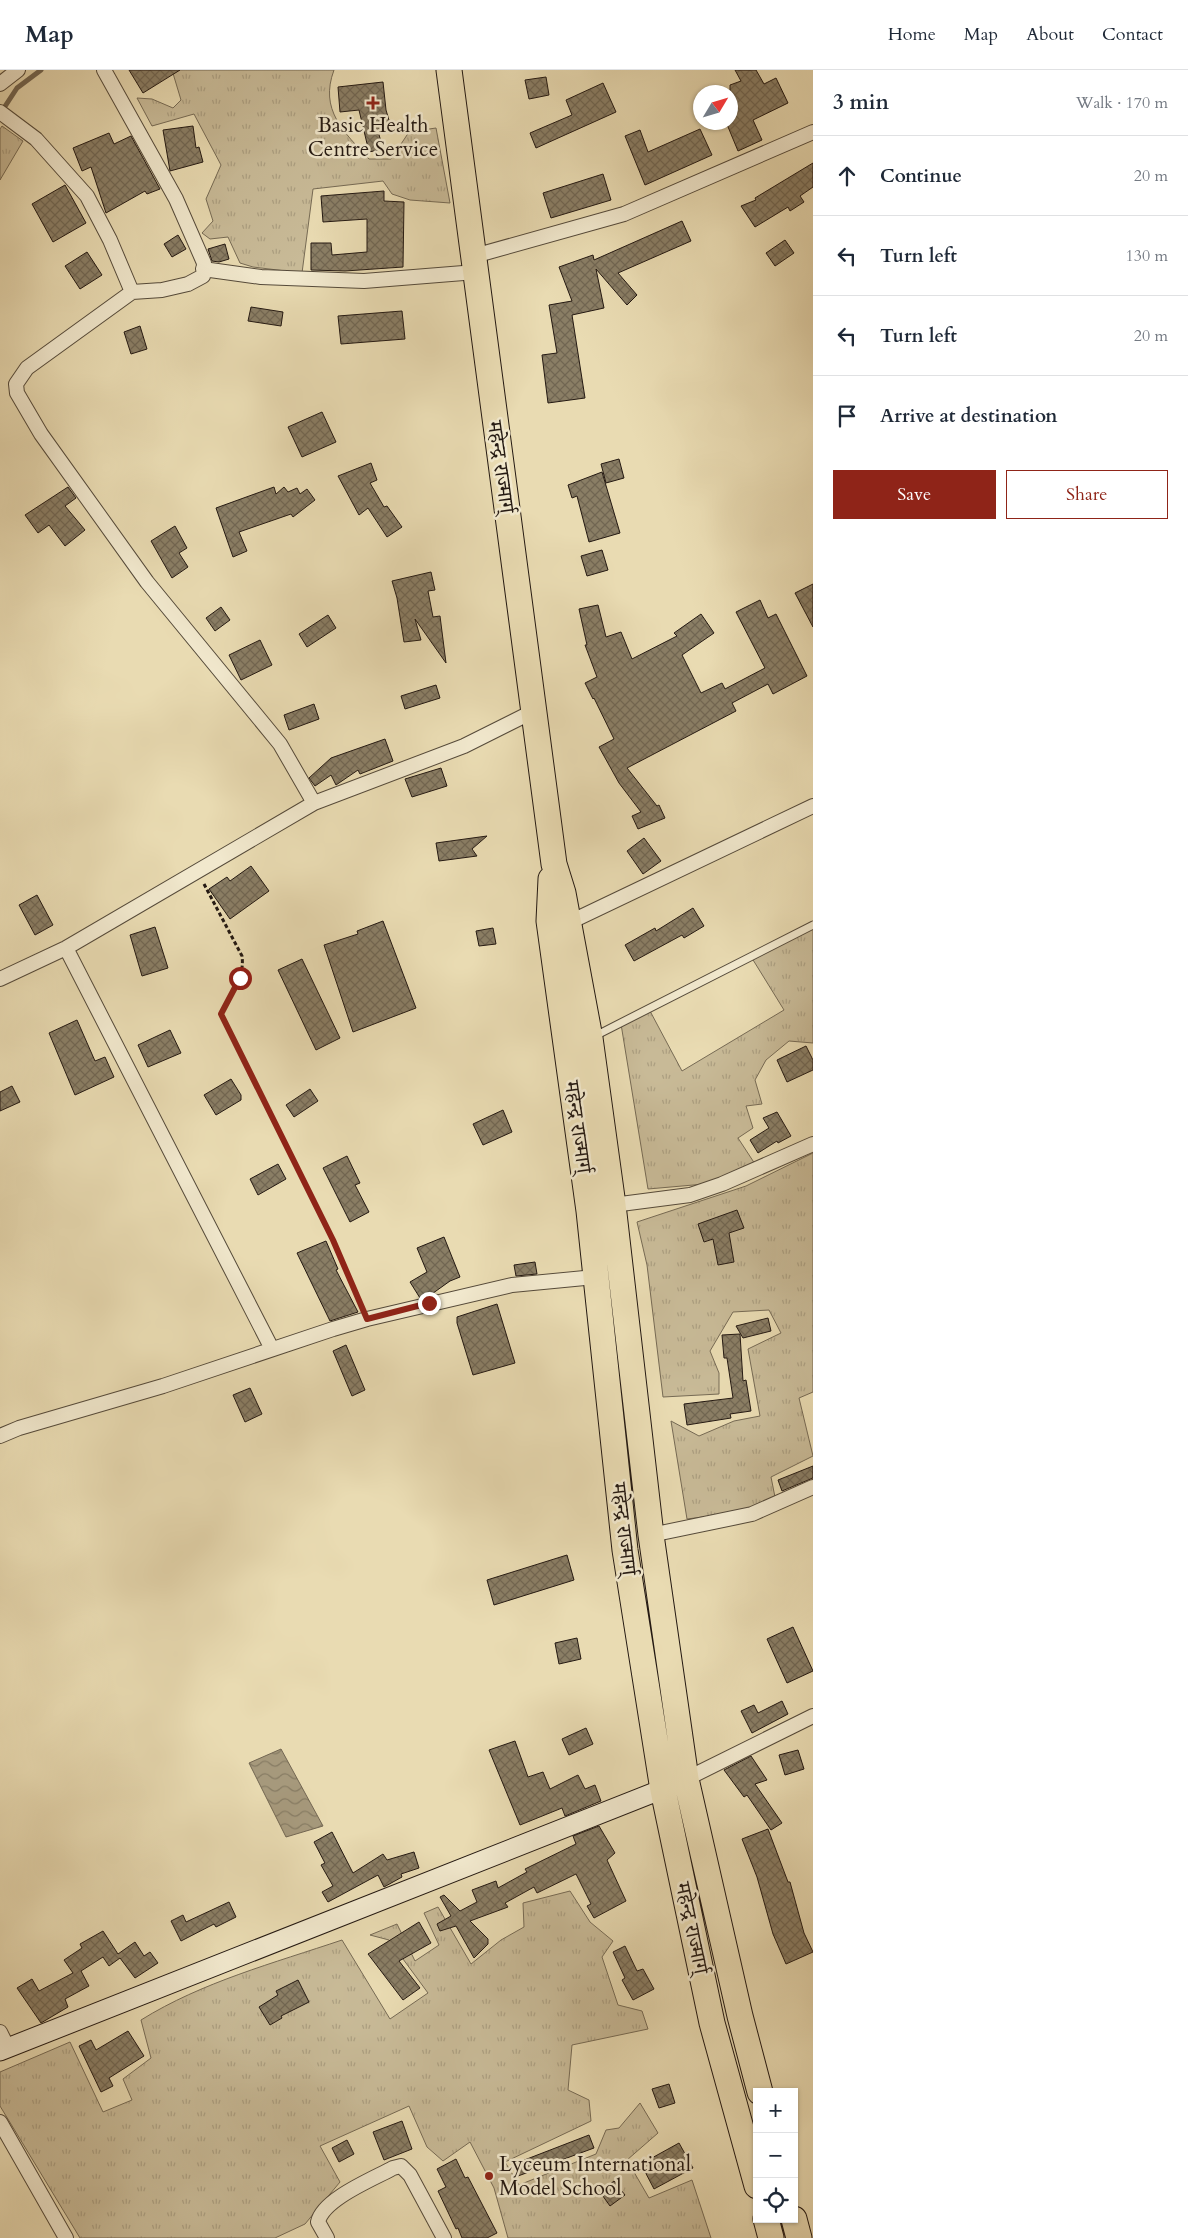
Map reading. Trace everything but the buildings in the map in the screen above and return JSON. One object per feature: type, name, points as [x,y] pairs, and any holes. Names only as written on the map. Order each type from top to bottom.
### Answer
[{"type":"highway","name":"महेन्द्र राज्मार्ग्","points":[[449,70],[554,864],[563,893],[590,1038],[613,1206],[651,1535],[686,1779],[740,2016],[759,2088]]},
{"type":"highway","name":"महेन्द्र राज्मार्ग्","points":[[554,864],[549,891],[549,921],[589,1211],[625,1550],[663,1790],[712,2023],[755,2178]]},
{"type":"highway","points":[[767,2223],[771,2238]]},
{"type":"highway","points":[[795,2223],[799,2238]]},
{"type":"main road","points":[[3,2044],[663,1790],[686,1779]]},
{"type":"street","points":[[0,84],[18,70]]},
{"type":"street","points":[[104,70],[176,199],[204,263],[203,276],[188,284],[162,290],[132,292],[27,368],[16,384],[17,393],[42,434],[147,582],[280,744],[314,803]]},
{"type":"street","points":[[3,115],[36,139],[88,196],[110,240],[132,292]]},
{"type":"street","points":[[203,269],[261,277],[364,281],[475,264],[624,214],[746,163],[813,132]]},
{"type":"street","points":[[0,979],[66,948],[314,803],[464,746],[534,711]]},
{"type":"street","points":[[568,922],[813,806]]},
{"type":"street","points":[[66,948],[272,1349]]},
{"type":"street","points":[[613,1206],[690,1195],[722,1184],[813,1144]]},
{"type":"street","points":[[0,1436],[19,1428],[163,1386],[332,1328],[512,1285],[595,1276]]},
{"type":"street","points":[[651,1535],[752,1514],[813,1487]]},
{"type":"street","points":[[686,1779],[813,1716]]},
{"type":"street","points":[[0,2122],[66,2238]]},
{"type":"street","points":[[327,2238],[318,2222],[319,2216],[339,2197],[393,2168],[401,2166],[410,2175],[444,2238]]},
{"type":"lane","points":[[590,1038],[813,925]]},
{"type":"path","points":[[197,872],[242,956],[244,966],[240,978],[221,1014],[333,1240],[367,1319]]},
{"type":"green space","points":[[172,70],[334,70],[330,84],[332,109],[343,130],[369,159],[391,159],[409,132],[436,128],[450,203],[410,200],[392,194],[383,181],[313,189],[302,273],[253,267],[240,263],[228,237],[210,239],[202,233],[213,221],[206,199],[221,165],[194,114],[152,126],[137,98],[152,99],[173,108],[181,100]]},
{"type":"green space","points":[[2,126],[23,141],[0,180],[0,129]]},
{"type":"green space","points":[[813,926],[813,1043],[789,1041],[766,1060],[755,1080],[762,1104],[746,1106],[753,1128],[738,1138],[755,1164],[716,1183],[648,1189],[621,1024],[650,1011],[682,1071],[784,1010],[750,955]]},
{"type":"green space","points":[[813,1153],[813,1392],[799,1398],[813,1456],[771,1477],[775,1497],[741,1512],[687,1519],[671,1421],[699,1436],[734,1421],[760,1416],[748,1349],[781,1333],[769,1310],[733,1312],[710,1351],[719,1373],[719,1394],[663,1397],[647,1265],[637,1222],[746,1186]]},
{"type":"green space","points":[[570,1891],[590,1922],[613,1941],[602,1957],[618,2005],[642,2011],[648,2029],[572,2045],[568,2090],[589,2100],[591,2121],[505,2162],[519,2185],[596,2154],[606,2130],[619,2128],[640,2103],[658,2133],[627,2160],[649,2198],[692,2180],[711,2238],[508,2238],[494,2188],[470,2142],[443,2161],[427,2147],[409,2106],[320,2146],[340,2182],[305,2224],[275,2238],[80,2238],[0,2106],[0,2072],[70,2042],[103,2112],[132,2100],[123,2079],[151,2058],[141,2020],[213,1984],[342,1940],[390,2019],[428,1993],[389,1940],[370,1935],[397,1924],[415,1961],[439,1945],[424,1913],[438,1907],[471,1964],[501,1940],[524,1927],[523,1903]]},
{"type":"water","points":[[281,1749],[323,1826],[286,1837],[249,1763]]},
{"type":"waterway","points":[[2,111],[17,88],[41,70]]},
{"type":"place","name":"Basic Health Centre Service","points":[[373,103]]},
{"type":"place","name":"Lyceum International Model School","points":[[489,2176]]},
{"type":"route","points":[[240,978],[221,1014],[333,1240],[367,1319],[429,1303]]}]
